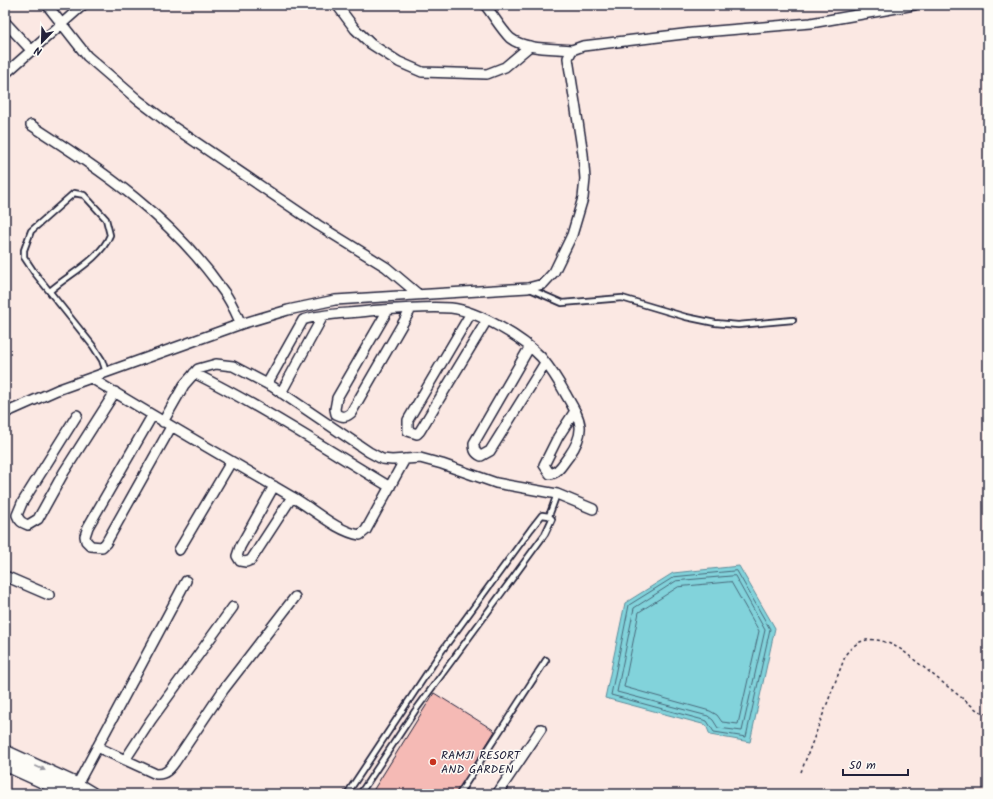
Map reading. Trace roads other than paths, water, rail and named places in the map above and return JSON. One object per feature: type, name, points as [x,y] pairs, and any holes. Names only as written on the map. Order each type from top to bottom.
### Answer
[{"type":"street","points":[[47,5],[75,43],[102,71],[175,128],[318,225],[386,267],[418,294]]},
{"type":"street","points":[[5,74],[83,5]]},
{"type":"street","points":[[337,5],[355,29],[371,44],[399,62],[422,72],[487,74],[505,67],[530,46]]},
{"type":"street","points":[[485,5],[510,37],[517,42],[530,46],[572,50],[583,46],[692,33],[811,22],[914,5]]},
{"type":"street","points":[[5,22],[31,50]]},
{"type":"street","points":[[5,413],[57,390],[106,372],[241,324],[288,310],[335,300],[528,288],[543,284],[554,272],[572,235],[583,198],[585,179],[583,154],[568,58],[572,50]]},
{"type":"street","points":[[31,125],[114,180],[137,198],[166,225],[197,257],[225,293],[241,324]]},
{"type":"street","points":[[267,384],[292,336],[303,320],[323,316],[388,310],[452,308],[471,313],[487,320],[529,348],[545,362],[574,411],[579,420],[581,432],[578,441],[558,471],[550,474],[544,465],[558,437],[574,411]]},
{"type":"street","points":[[388,310],[337,398],[335,409],[336,414],[342,417],[347,417],[351,413],[411,309]]},
{"type":"street","points":[[471,313],[408,420],[408,431],[412,434],[417,434],[420,431],[487,320]]},
{"type":"street","points":[[281,393],[323,316]]},
{"type":"street","points":[[529,348],[474,443],[474,450],[477,454],[481,456],[490,451],[545,362]]},
{"type":"street","points":[[152,416],[88,527],[85,536],[86,541],[90,546],[102,547],[106,543],[167,424],[184,385],[198,369],[216,364],[232,366],[267,384],[369,452],[382,459],[420,458],[496,483],[557,494],[593,509]]},
{"type":"street","points":[[194,373],[288,424],[390,487]]},
{"type":"street","points":[[91,378],[152,416],[274,486],[350,534],[360,535],[366,530],[405,459]]},
{"type":"street","points":[[77,415],[22,503],[17,515],[19,521],[24,524],[28,525],[38,519],[64,472],[115,392]]},
{"type":"street","points":[[179,550],[231,462]]},
{"type":"street","points":[[274,486],[240,547],[237,556],[240,561],[246,562],[251,560],[292,497]]},
{"type":"street","points":[[5,576],[49,595]]},
{"type":"street","points":[[74,789],[155,642],[186,581]]},
{"type":"street","points":[[97,747],[161,775],[171,767],[224,689],[295,597]]},
{"type":"street","points":[[125,760],[151,720],[233,607]]},
{"type":"street","points":[[497,794],[540,729]]},
{"type":"street","points":[[5,752],[74,789]]},
{"type":"street","points":[[5,764],[92,794]]},
{"type":"lane","points":[[50,291],[103,248],[110,235],[106,219],[84,195],[79,193],[74,193],[32,231],[24,250],[27,263],[93,346],[102,360],[106,372]]},
{"type":"lane","points":[[528,288],[562,303],[622,298],[633,300],[686,317],[714,323],[738,325],[793,320]]},
{"type":"lane","points":[[360,794],[415,711],[545,534],[551,523],[552,519],[549,516],[557,494]]},
{"type":"lane","points":[[347,794],[441,652],[542,515],[549,516]]},
{"type":"lane","points":[[459,794],[546,660]]},
{"type":"water","points":[[739,566],[775,628],[750,742],[710,735],[706,725],[605,698],[625,603],[673,573]]},
{"type":"place","name":"RAMJI RESORT AND GARDEN","points":[[433,762]]}]
